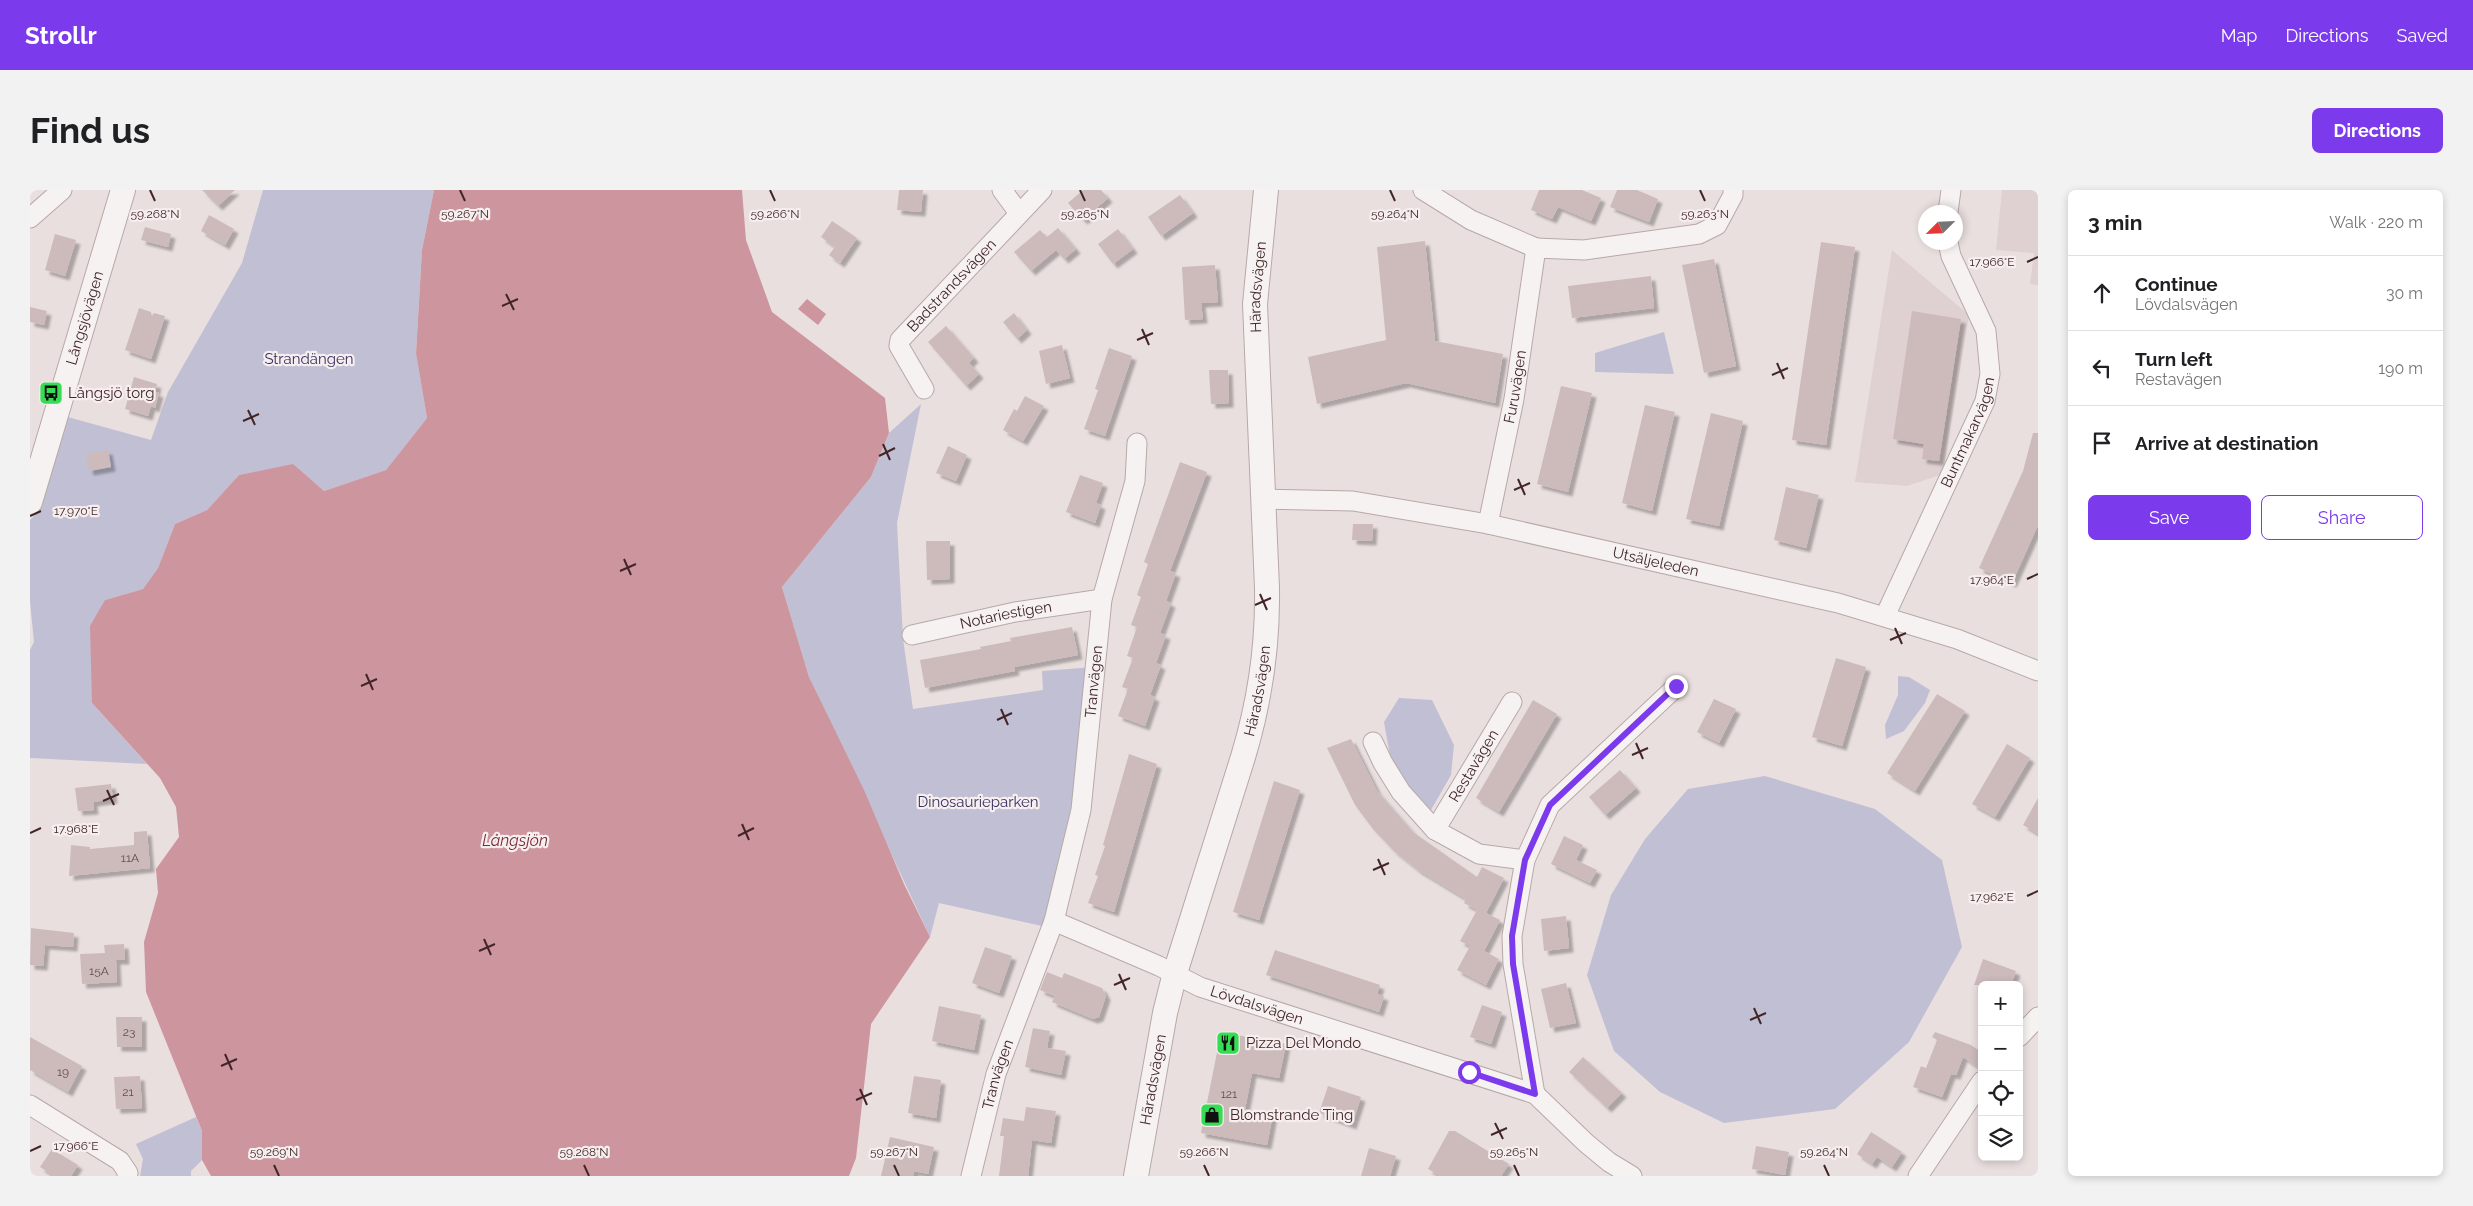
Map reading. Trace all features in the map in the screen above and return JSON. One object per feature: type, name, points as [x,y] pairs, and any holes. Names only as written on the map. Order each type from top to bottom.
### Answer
[{"type":"street","points":[[30,218],[62,190]]},
{"type":"street","name":"Långsjövägen","points":[[30,502],[123,190]]},
{"type":"street","points":[[1002,190],[1019,213]]},
{"type":"street","name":"Badstrandsvägen","points":[[924,388],[899,346],[900,340],[1042,190]]},
{"type":"street","name":"Häradsvägen","points":[[1136,1176],[1154,1070],[1174,973],[1243,757],[1261,688],[1268,624],[1255,304],[1266,190]]},
{"type":"street","points":[[1423,190],[1471,220],[1536,248],[1584,250],[1699,234],[1717,225],[1733,195],[1733,190]]},
{"type":"street","points":[[1949,205],[1951,190]]},
{"type":"street","name":"Furuvägen","points":[[1488,524],[1514,399],[1536,248]]},
{"type":"street","name":"Buntmakarvägen","points":[[1885,616],[1985,401],[1990,374],[1986,331],[1950,250]]},
{"type":"street","name":"Tranvägen","points":[[971,1176],[996,1074],[1054,921],[1081,810],[1102,599],[1135,480],[1138,443]]},
{"type":"street","name":"Utsäljeleden","points":[[1264,499],[1353,500],[1488,524],[1838,603],[1957,639],[2038,671]]},
{"type":"street","name":"Notariestigen","points":[[912,635],[1015,612],[1102,599]]},
{"type":"street","points":[[1535,1094],[1513,964],[1512,936],[1525,860],[1550,805],[1676,686]]},
{"type":"street","name":"Restavägen","points":[[1436,830],[1512,702]]},
{"type":"street","points":[[1373,742],[1383,763],[1401,792],[1436,830],[1479,854],[1525,860]]},
{"type":"street","points":[[1054,921],[1174,973]]},
{"type":"street","name":"Lövdalsvägen","points":[[1174,973],[1200,987],[1535,1094],[1586,1143],[1609,1162],[1632,1176]]},
{"type":"street","points":[[2023,1033],[2038,1017]]},
{"type":"street","points":[[1918,1176],[1978,1087]]},
{"type":"street","points":[[30,1105],[120,1161],[128,1173],[127,1176]]},
{"type":"shaded area","points":[[2002,190],[2038,190],[2038,285],[2030,284],[2034,253],[1996,250]]},
{"type":"shaded area","points":[[1892,250],[1969,315],[1943,474],[1907,486],[1855,482]]},
{"type":"green space","name":"Strandängen","points":[[263,190],[434,190],[422,250],[416,352],[427,418],[386,470],[324,491],[293,465],[239,475],[207,510],[175,524],[158,568],[143,589],[105,600],[92,703],[147,764],[30,758],[30,650],[34,642],[30,601],[30,520],[36,514],[64,416],[151,440],[168,392],[242,263]]},
{"type":"green space","points":[[1664,332],[1674,374],[1595,372],[1595,353]]},
{"type":"green space","name":"Dinosaurieparken","points":[[921,404],[897,523],[903,639],[913,709],[1043,690],[1042,671],[1094,667],[1081,810],[1051,928],[939,903],[930,937],[809,677],[782,587],[871,477],[889,433]]},
{"type":"green space","points":[[1898,676],[1909,677],[1930,690],[1925,703],[1904,731],[1886,739],[1885,725],[1898,695]]},
{"type":"green space","points":[[1399,698],[1432,700],[1454,745],[1451,775],[1431,810],[1392,767],[1384,722]]},
{"type":"green space","points":[[1765,776],[1875,809],[1942,860],[1962,947],[1909,1042],[1835,1109],[1724,1123],[1660,1092],[1614,1051],[1587,975],[1611,895],[1645,839],[1688,789]]},
{"type":"green space","points":[[196,1117],[202,1131],[202,1160],[191,1171],[191,1176],[140,1176],[143,1159],[136,1144]]},
{"type":"water","name":"Långsjön","points":[[434,190],[742,190],[746,240],[772,312],[885,398],[889,433],[871,477],[782,587],[809,677],[864,790],[904,884],[930,937],[871,1024],[856,1158],[849,1176],[211,1176],[202,1160],[202,1131],[146,992],[144,942],[158,893],[156,869],[179,837],[176,807],[160,778],[92,703],[90,626],[105,600],[143,589],[158,568],[175,524],[207,510],[239,475],[293,464],[324,491],[386,470],[427,418],[416,353],[422,250]]},
{"type":"water","points":[[807,299],[826,314],[818,325],[798,309]]},
{"type":"building","points":[[202,190],[235,190],[218,206]]},
{"type":"building","points":[[899,190],[923,190],[921,212],[897,210]]},
{"type":"building","points":[[1083,190],[1101,190],[1108,198],[1083,220],[1068,203]]},
{"type":"building","points":[[1539,190],[1582,190],[1601,198],[1591,221],[1558,207],[1552,219],[1531,210]]},
{"type":"building","points":[[1617,190],[1637,190],[1658,199],[1649,222],[1610,207]]},
{"type":"building","points":[[1180,195],[1193,213],[1161,236],[1148,217]]},
{"type":"building","points":[[209,215],[234,229],[225,245],[201,231]]},
{"type":"building","points":[[832,221],[857,238],[840,263],[829,255],[835,247],[821,237]]},
{"type":"building","points":[[145,227],[171,234],[168,247],[141,240]]},
{"type":"building","points":[[1058,228],[1076,249],[1064,259],[1056,250],[1031,271],[1014,252],[1040,230],[1047,237]]},
{"type":"building","points":[[1118,229],[1133,249],[1113,264],[1098,244]]},
{"type":"building","points":[[55,234],[76,240],[65,276],[45,270]]},
{"type":"building","points":[[1425,241],[1435,341],[1503,354],[1495,403],[1406,383],[1317,404],[1308,357],[1386,340],[1377,247]]},
{"type":"building","points":[[1821,242],[1855,247],[1826,445],[1792,440]]},
{"type":"building","points":[[1714,259],[1736,366],[1704,373],[1682,265]]},
{"type":"building","points":[[1215,265],[1218,302],[1201,303],[1203,319],[1185,320],[1182,267]]},
{"type":"building","points":[[1651,276],[1654,308],[1572,318],[1568,286]]},
{"type":"building","points":[[30,307],[47,311],[44,325],[30,322]]},
{"type":"building","points":[[139,308],[151,312],[151,318],[154,313],[165,316],[151,359],[125,350]]},
{"type":"building","points":[[1912,311],[1961,319],[1939,461],[1922,459],[1924,444],[1893,439]]},
{"type":"building","points":[[1014,313],[1027,330],[1017,339],[1003,322]]},
{"type":"building","points":[[946,326],[974,358],[969,363],[979,374],[966,386],[928,342]]},
{"type":"building","points":[[1062,345],[1070,378],[1046,384],[1039,351]]},
{"type":"building","points":[[1109,348],[1132,356],[1105,436],[1084,429],[1098,390],[1095,389]]},
{"type":"building","points":[[1209,370],[1228,370],[1229,403],[1211,404]]},
{"type":"building","points":[[134,377],[157,384],[155,392],[159,393],[155,408],[151,406],[148,416],[125,409]]},
{"type":"building","points":[[1561,386],[1592,393],[1568,492],[1537,484]]},
{"type":"building","points":[[1025,396],[1044,406],[1023,441],[1003,430],[1014,409],[1017,411]]},
{"type":"building","points":[[1645,405],[1675,412],[1652,511],[1622,503]]},
{"type":"building","points":[[1711,413],[1743,421],[1719,526],[1686,519]]},
{"type":"building","points":[[2033,433],[2038,433],[2038,525],[2012,583],[1979,568],[2023,471]]},
{"type":"building","points":[[948,446],[967,455],[956,481],[936,473]]},
{"type":"building","points":[[108,450],[111,467],[89,471],[86,454]]},
{"type":"building","points":[[1180,462],[1207,472],[1170,571],[1176,573],[1166,601],[1171,603],[1160,633],[1166,635],[1156,663],[1161,665],[1150,695],[1155,697],[1145,726],[1118,716],[1128,689],[1122,687],[1133,658],[1127,656],[1137,627],[1131,625],[1141,597],[1137,595],[1148,564],[1144,562]]},
{"type":"building","points":[[1080,475],[1103,483],[1096,503],[1101,505],[1095,523],[1066,512]]},
{"type":"building","points":[[1786,487],[1819,495],[1806,548],[1774,540]]},
{"type":"building","points":[[1353,524],[1373,524],[1372,541],[1352,540]]},
{"type":"building","points":[[926,541],[950,541],[950,579],[927,580]]},
{"type":"building","points":[[1072,627],[1078,655],[1014,667],[1015,671],[925,688],[920,660],[981,649],[980,647],[1011,641],[1010,638]]},
{"type":"building","points":[[1836,658],[1866,667],[1842,746],[1812,737]]},
{"type":"building","points":[[1937,694],[1965,711],[1915,791],[1887,773]]},
{"type":"building","points":[[1714,699],[1736,709],[1719,743],[1697,732]]},
{"type":"building","points":[[1533,700],[1557,714],[1499,812],[1476,798]]},
{"type":"building","points":[[1351,739],[1377,791],[1413,832],[1477,877],[1482,867],[1504,878],[1486,913],[1500,920],[1484,951],[1499,959],[1486,985],[1457,970],[1470,946],[1460,941],[1477,910],[1464,903],[1466,899],[1418,870],[1394,851],[1373,829],[1355,805],[1327,748]]},
{"type":"building","points":[[2007,744],[2030,758],[1995,817],[1972,804]]},
{"type":"building","points":[[1129,754],[1157,764],[1114,912],[1088,903],[1098,876],[1095,875],[1105,846],[1103,845]]},
{"type":"building","points":[[1620,770],[1636,788],[1605,815],[1589,797]]},
{"type":"building","points":[[1274,781],[1300,790],[1259,920],[1233,912]]},
{"type":"building","points":[[111,784],[113,799],[93,802],[94,810],[78,811],[75,788]]},
{"type":"building","points":[[2038,798],[2038,834],[2023,825]]},
{"type":"building","points":[[147,831],[150,868],[69,876],[71,845],[90,847],[90,849],[134,845],[134,832]]},
{"type":"building","points":[[1564,836],[1583,845],[1576,860],[1597,870],[1590,883],[1551,864]]},
{"type":"building","points":[[1566,916],[1569,948],[1544,951],[1541,919]]},
{"type":"building","points":[[31,928],[74,933],[73,947],[45,945],[43,966],[30,965]]},
{"type":"building","points":[[124,944],[125,960],[116,960],[117,982],[82,984],[80,954],[105,953],[104,945]]},
{"type":"building","points":[[985,947],[1012,956],[999,993],[972,983]]},
{"type":"building","points":[[1275,950],[1380,985],[1377,994],[1384,996],[1379,1012],[1266,975]]},
{"type":"building","points":[[1983,959],[2016,971],[2012,981],[1978,981],[1978,985],[1974,985]]},
{"type":"building","points":[[1047,972],[1062,978],[1064,973],[1102,988],[1106,996],[1099,1017],[1093,1019],[1052,1002],[1055,996],[1040,990]]},
{"type":"building","points":[[1566,983],[1576,1023],[1550,1028],[1541,989]]},
{"type":"building","points":[[1482,1005],[1502,1012],[1491,1044],[1470,1037]]},
{"type":"building","points":[[939,1006],[981,1015],[974,1050],[932,1041]]},
{"type":"building","points":[[116,1017],[142,1017],[142,1047],[117,1047]]},
{"type":"building","points":[[1033,1028],[1050,1031],[1047,1048],[1066,1051],[1061,1075],[1025,1067]]},
{"type":"building","points":[[1221,1032],[1286,1044],[1279,1078],[1252,1073],[1245,1109],[1273,1114],[1267,1145],[1201,1133]]},
{"type":"building","points":[[1935,1032],[1971,1045],[1978,1050],[1978,1067],[1963,1057],[1956,1075],[1951,1074],[1942,1097],[1913,1087],[1921,1066],[1926,1068],[1937,1040],[1932,1037]]},
{"type":"building","points":[[30,1037],[82,1066],[68,1092],[30,1070]]},
{"type":"building","points":[[1583,1057],[1622,1093],[1607,1108],[1569,1072]]},
{"type":"building","points":[[140,1076],[142,1108],[116,1109],[114,1077]]},
{"type":"building","points":[[914,1076],[941,1080],[936,1118],[908,1113]]},
{"type":"building","points":[[1328,1086],[1361,1097],[1352,1125],[1319,1113]]},
{"type":"building","points":[[1026,1107],[1056,1111],[1051,1143],[1032,1140],[1028,1176],[999,1176],[1004,1136],[1000,1136],[1003,1118],[1024,1121]]},
{"type":"building","points":[[1449,1131],[1455,1131],[1509,1164],[1501,1176],[1440,1176],[1428,1169]]},
{"type":"building","points":[[1871,1132],[1902,1152],[1892,1167],[1877,1157],[1872,1164],[1857,1154]]},
{"type":"building","points":[[890,1137],[934,1147],[928,1174],[914,1171],[913,1176],[881,1176]]},
{"type":"building","points":[[1756,1146],[1789,1152],[1785,1175],[1752,1169]]},
{"type":"building","points":[[1369,1148],[1396,1156],[1390,1176],[1361,1176]]},
{"type":"building","points":[[52,1149],[78,1165],[71,1176],[54,1176],[40,1167]]},
{"type":"place","name":"Långsjö torg","points":[[51,393]]},
{"type":"place","name":"Pizza Del Mondo","points":[[1228,1043]]},
{"type":"place","name":"Blomstrande Ting","points":[[1212,1115]]},
{"type":"route","points":[[1469,1072],[1535,1094],[1513,964],[1512,936],[1525,860],[1550,805],[1676,686]]}]
